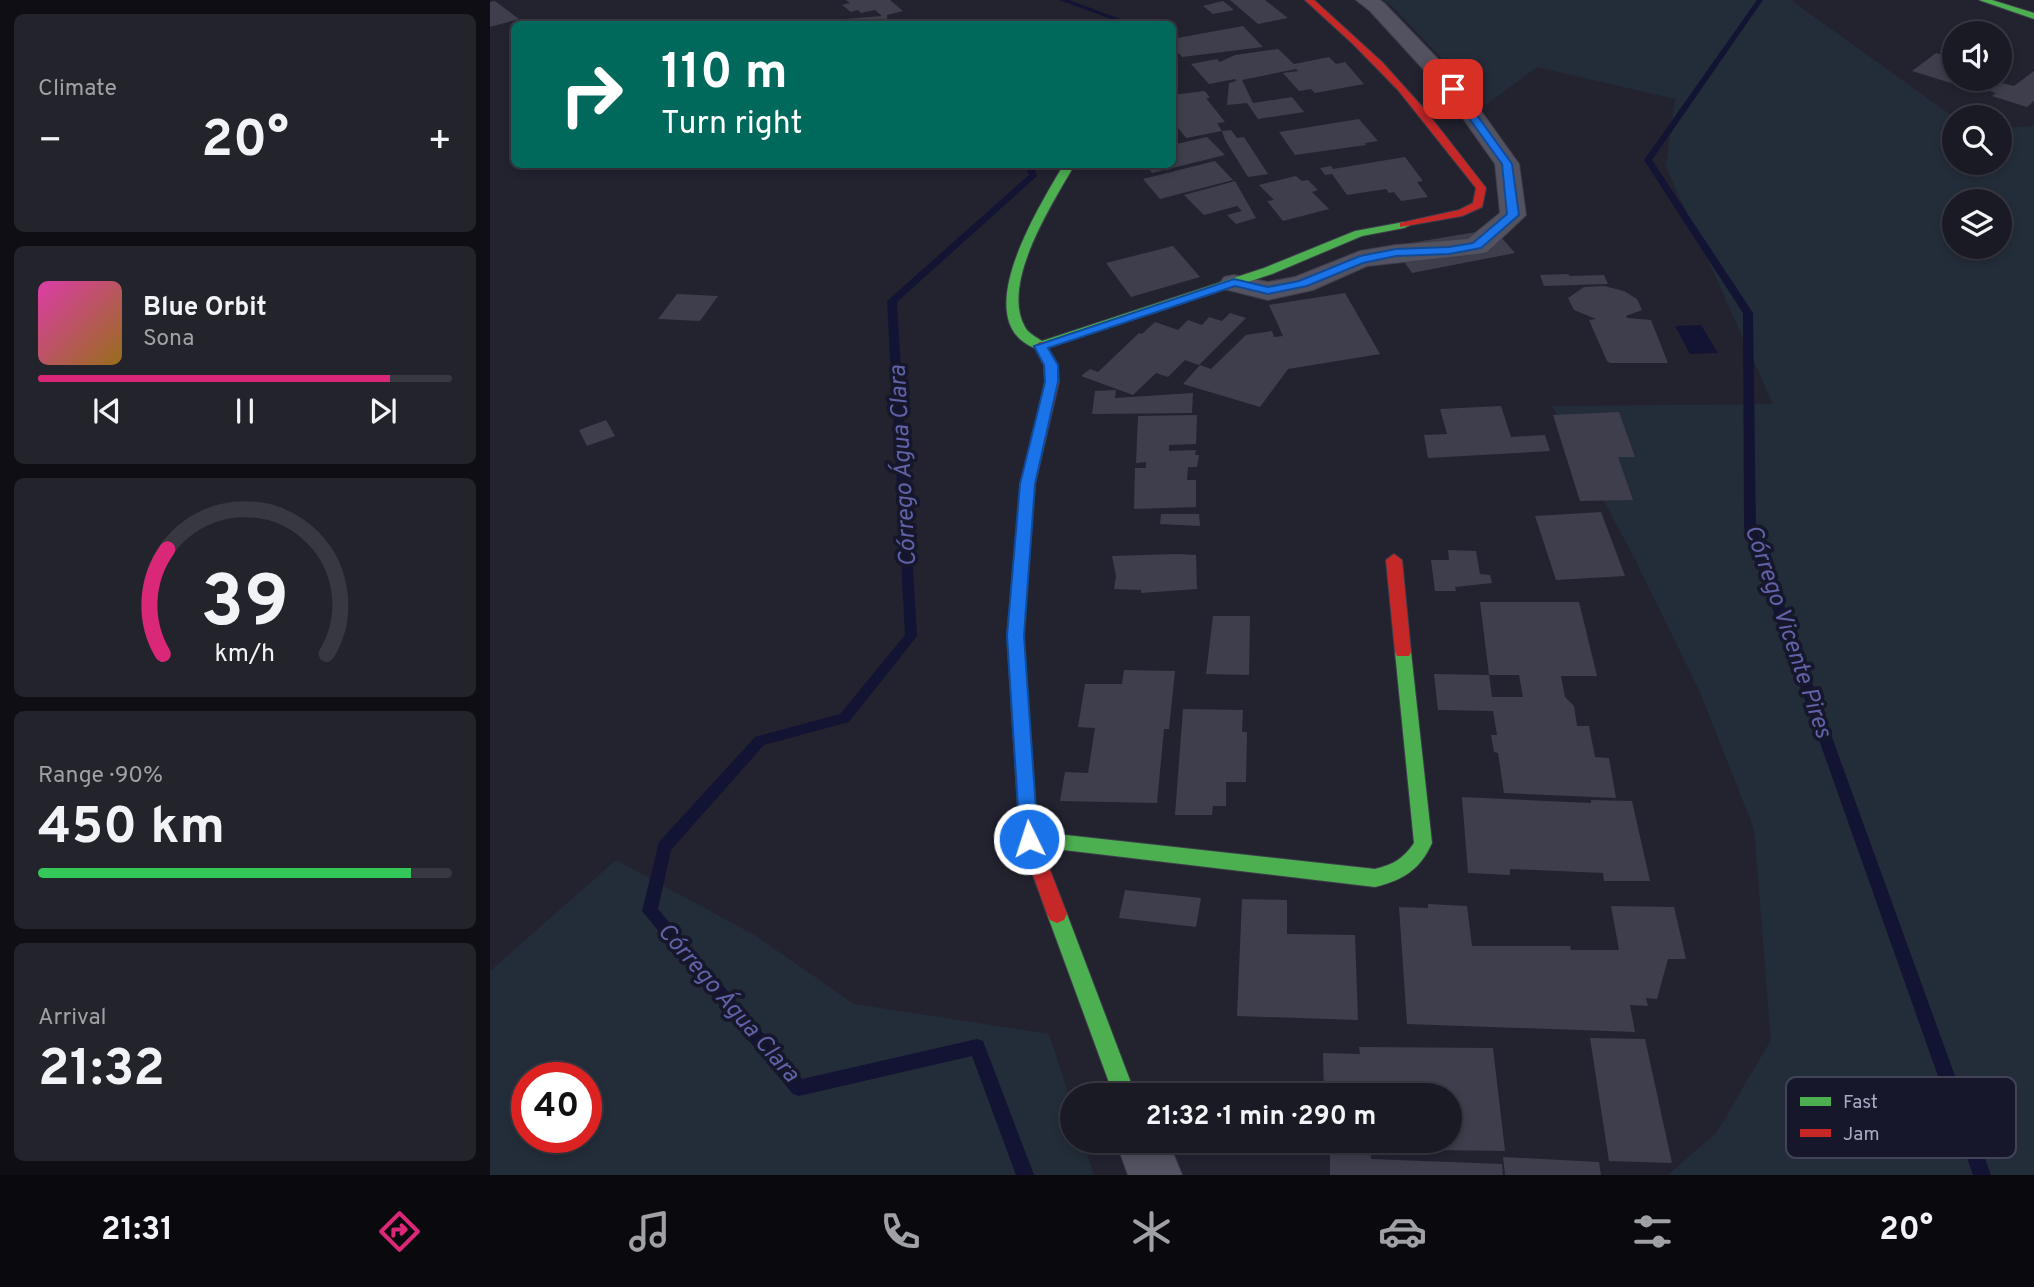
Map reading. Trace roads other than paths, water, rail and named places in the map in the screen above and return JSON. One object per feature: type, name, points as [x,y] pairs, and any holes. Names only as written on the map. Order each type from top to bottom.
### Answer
[{"type":"street","points":[[1040,346],[1234,283],[1320,251],[1359,233],[1462,213],[1478,205],[1481,188],[1476,178],[1443,135],[1334,20],[1309,0]]},
{"type":"street","points":[[1234,283],[1268,290],[1303,284],[1360,260],[1396,253],[1449,251],[1477,246],[1513,215],[1507,164],[1453,89],[1377,7],[1366,0]]},
{"type":"street","points":[[1983,0],[2034,16]]},
{"type":"street","points":[[1068,168],[1043,210],[1017,265],[1012,290],[1018,328],[1025,340],[1040,346],[1051,365],[1052,382],[1028,484],[1015,636],[1029,839],[1120,1083]]},
{"type":"street","points":[[1029,839],[1375,878],[1402,871],[1418,859],[1423,844],[1394,560]]},
{"type":"street","points":[[1147,1153],[1155,1175]]},
{"type":"waterway","name":"Córrego Água Clara","points":[[1062,0],[1120,20],[1118,21]]},
{"type":"waterway","name":"Córrego Vicente Pires","points":[[1760,0],[1648,160],[1748,313],[1750,528],[1947,1077]]},
{"type":"waterway","name":"Córrego Água Clara","points":[[1025,1175],[977,1047],[799,1088],[650,911],[664,847],[760,741],[844,718],[911,636],[892,301],[1033,175],[1030,168]]},
{"type":"waterway","name":"Córrego Vicente Pires","points":[[1976,1158],[1982,1175]]}]
